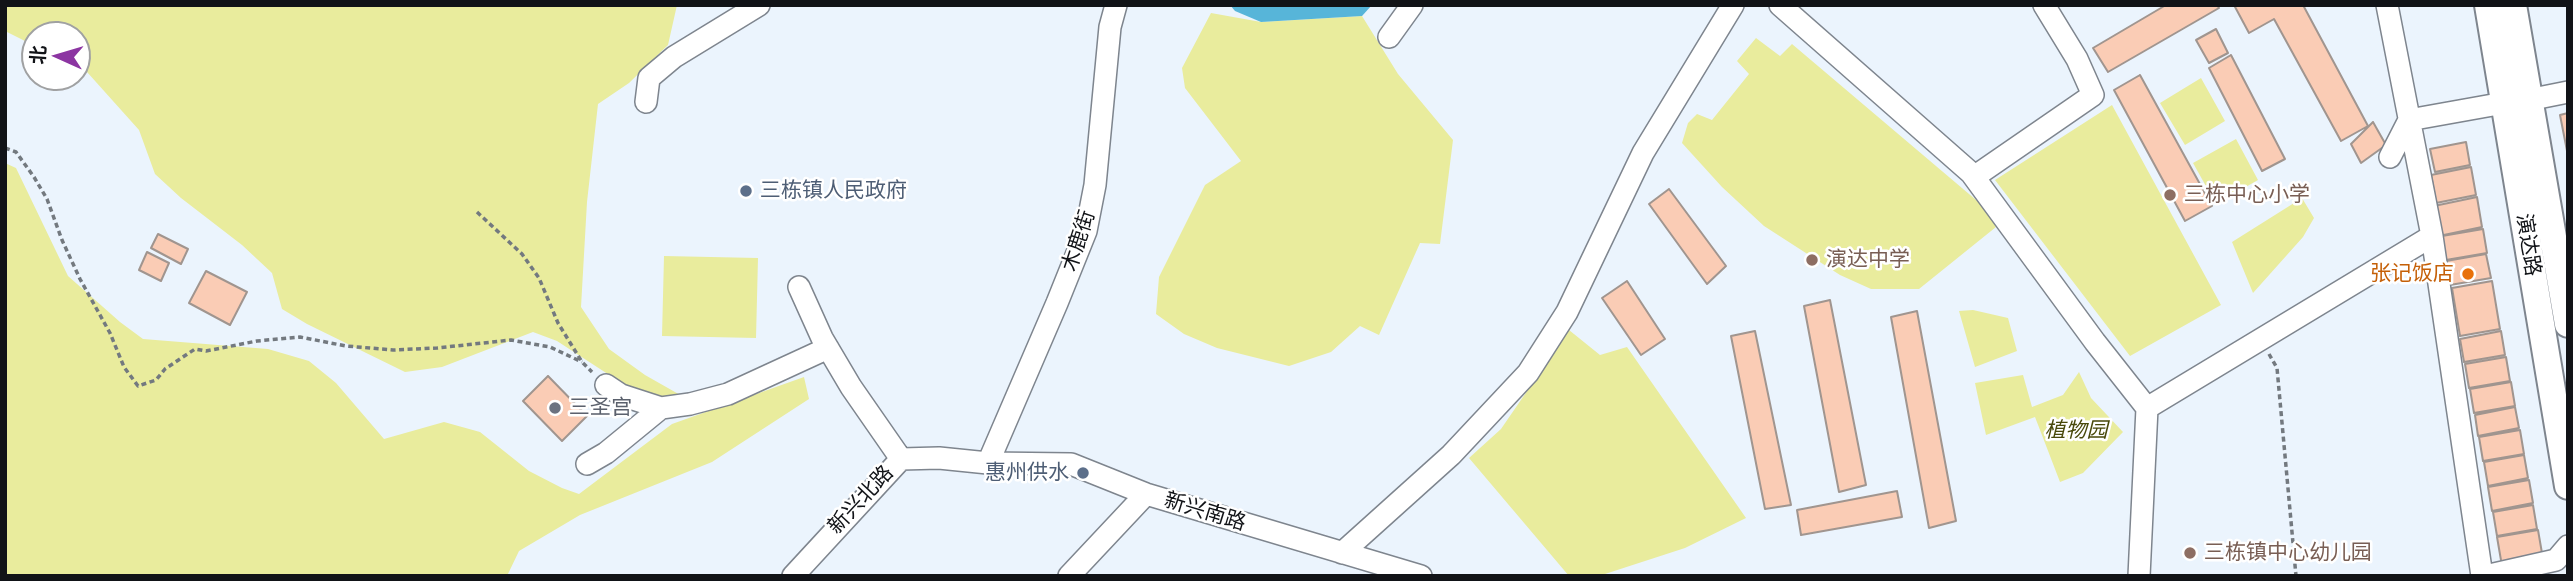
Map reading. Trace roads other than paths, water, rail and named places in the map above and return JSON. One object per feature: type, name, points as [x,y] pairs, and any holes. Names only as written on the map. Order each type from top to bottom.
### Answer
[{"type":"main road","name":"演达路","points":[[2488,5],[2516,102],[2568,324]]},
{"type":"main road","name":"演达路","points":[[2513,5],[2516,102],[2568,485]]},
{"type":"street","points":[[646,102],[649,78],[674,57],[760,5]]},
{"type":"street","points":[[1389,37],[1412,5]]},
{"type":"street","points":[[1342,553],[1451,455],[1528,373],[1567,312],[1643,153],[1733,5]]},
{"type":"street","points":[[1780,5],[1974,177],[2147,408],[2140,576]]},
{"type":"street","points":[[1974,177],[2093,95],[2077,59],[2044,5]]},
{"type":"street","points":[[2387,5],[2432,236],[2484,576],[2556,560],[2568,547]]},
{"type":"street","name":"木鹿街","points":[[988,463],[1086,231],[1095,185],[1113,7]]},
{"type":"street","points":[[2409,120],[2568,92]]},
{"type":"street","points":[[2390,157],[2409,120]]},
{"type":"street","points":[[2147,408],[2432,236]]},
{"type":"street","points":[[799,287],[828,348],[851,387],[901,458]]},
{"type":"street","points":[[606,385],[621,395],[661,408],[690,404],[728,394],[828,348]]},
{"type":"street","points":[[587,464],[606,453],[661,408]]},
{"type":"street","name":"新兴北路","points":[[793,576],[901,458],[939,458],[988,463]]},
{"type":"street","name":"新兴南路","points":[[988,463],[1072,464],[1146,494],[1421,576]]},
{"type":"street","points":[[1069,576],[1146,494]]},
{"type":"water","points":[[1230,5],[1372,5],[1362,16],[1261,22],[1235,11]]},
{"type":"place","name":"三栋镇人民政府","points":[[746,191]]},
{"type":"place","name":"三栋中心小学","points":[[2170,195]]},
{"type":"place","name":"演达中学","points":[[1812,260]]},
{"type":"place","name":"张记饭店","points":[[2468,274]]},
{"type":"place","name":"三圣宫","points":[[555,408]]},
{"type":"place","name":"惠州供水","points":[[1083,473]]},
{"type":"place","name":"三栋镇中心幼儿园","points":[[2190,553]]},
{"type":"park label","name":"植物园","points":[[2076,431]]}]
